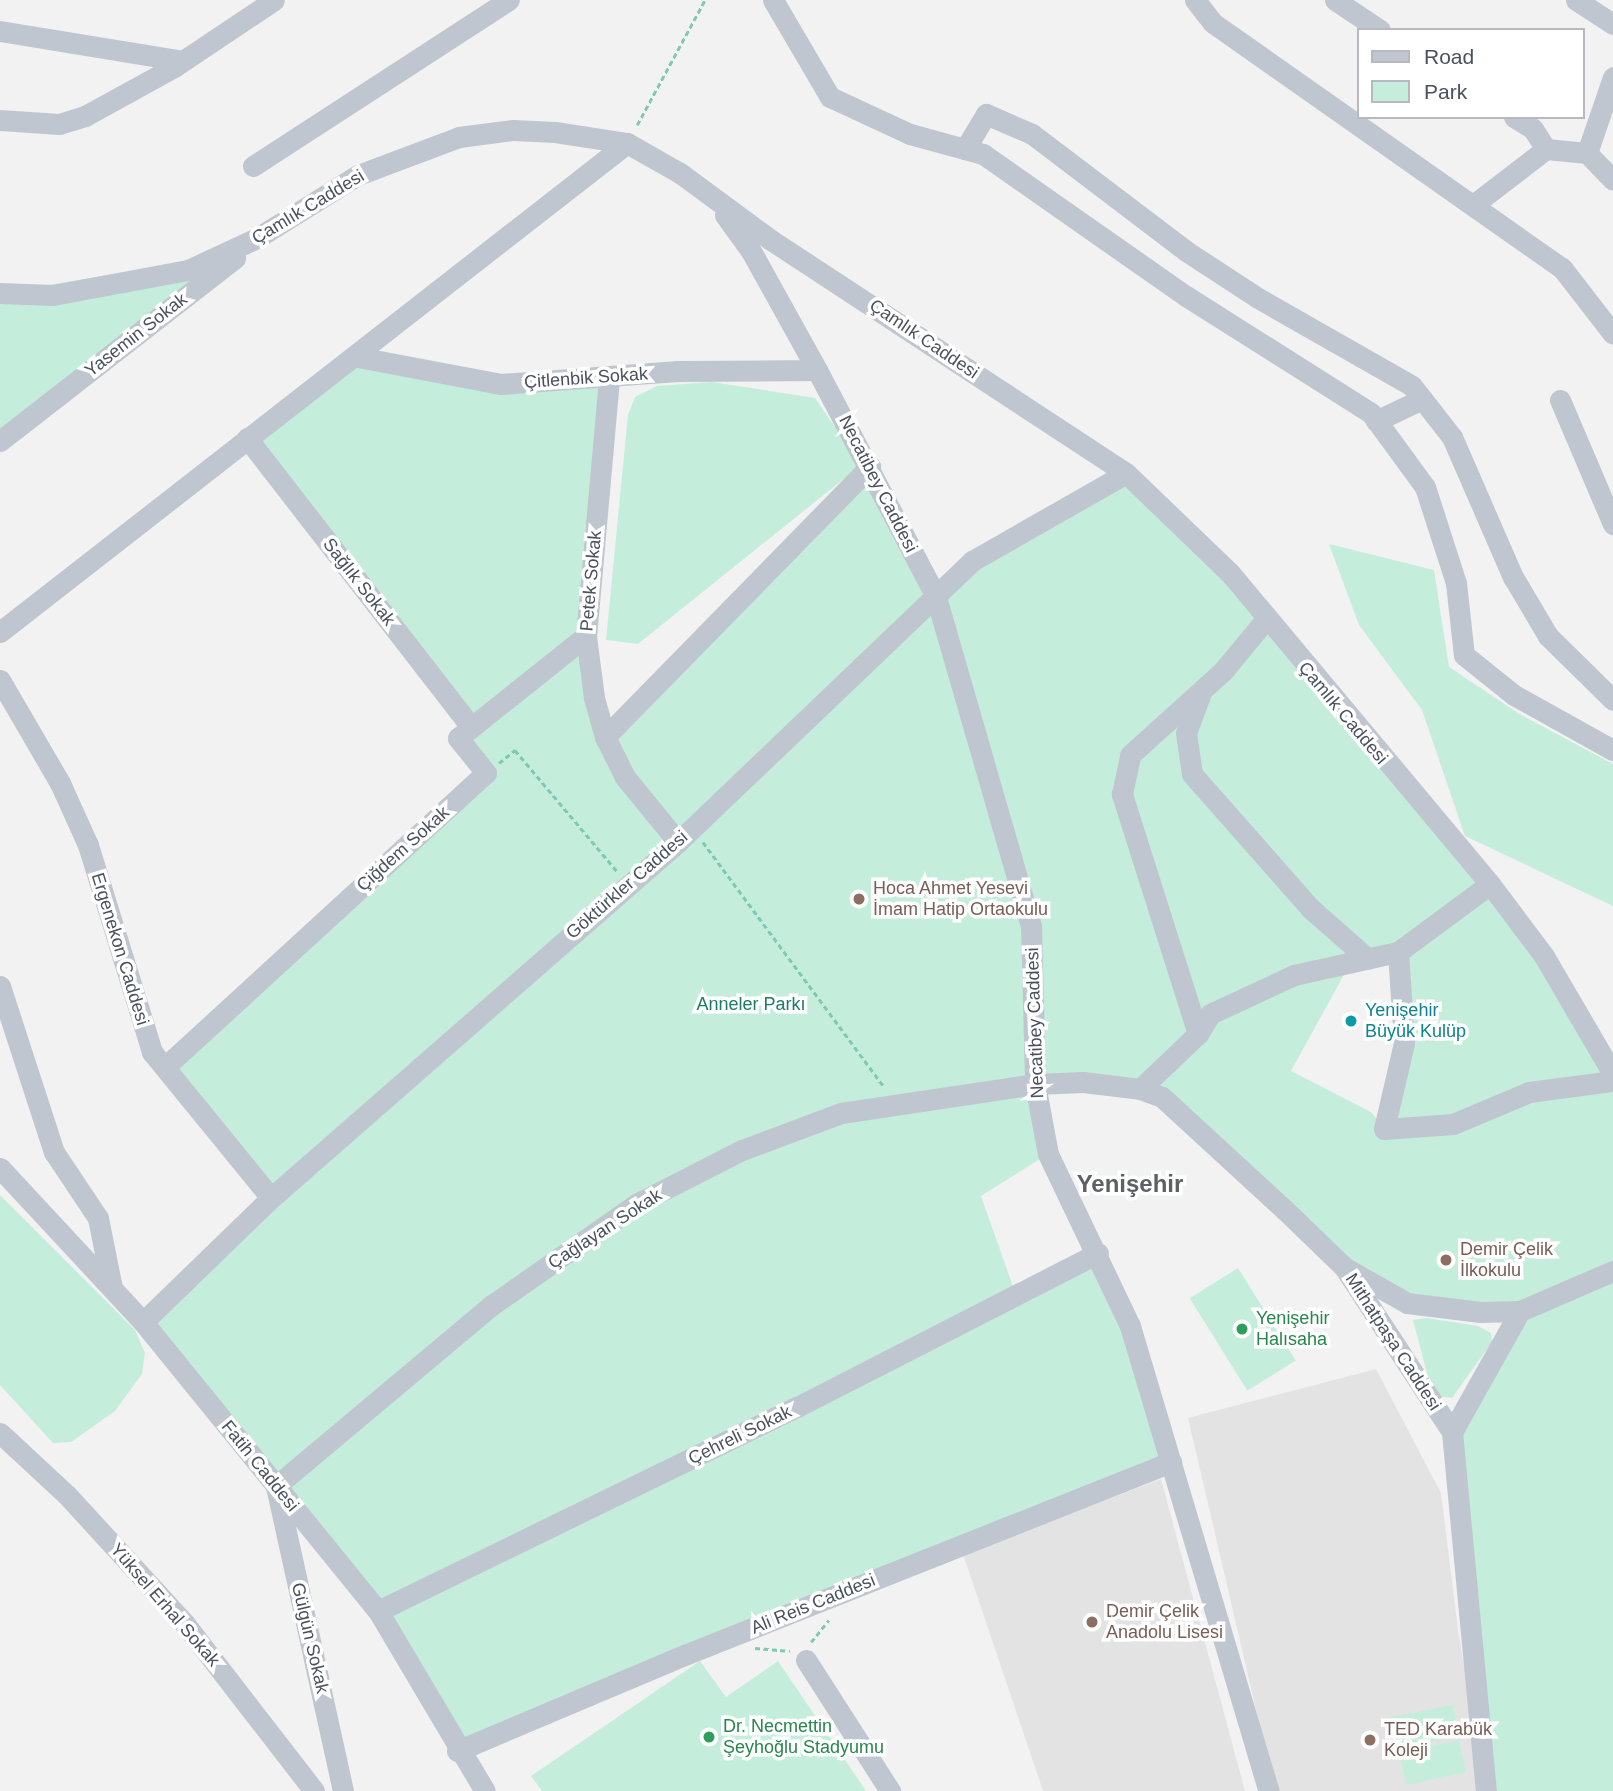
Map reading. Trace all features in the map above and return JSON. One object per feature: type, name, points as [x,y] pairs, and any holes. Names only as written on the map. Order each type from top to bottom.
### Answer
[{"type":"street","points":[[0,121],[59,124],[85,116],[183,61],[274,0]]},
{"type":"street","points":[[253,166],[509,0]]},
{"type":"street","points":[[774,0],[830,97],[910,134],[983,154],[1186,296],[1376,421],[1424,487],[1456,583],[1464,655],[1514,695],[1612,748]]},
{"type":"street","points":[[1195,0],[1213,23],[1562,268],[1613,334]]},
{"type":"street","points":[[1335,0],[1377,28]]},
{"type":"street","points":[[1576,0],[1613,23]]},
{"type":"street","points":[[0,31],[183,61]]},
{"type":"street","points":[[1587,153],[1613,77]]},
{"type":"street","points":[[965,149],[986,114],[1032,134],[1185,251],[1258,298],[1412,386],[1452,437],[1513,577],[1548,636],[1613,700]]},
{"type":"street","points":[[1517,119],[1533,130],[1546,149]]},
{"type":"street","name":"Çamlık Caddesi","points":[[0,293],[53,295],[145,280],[222,256],[273,229],[358,174],[458,137],[541,131],[626,144],[680,173],[715,202],[1126,473],[1230,573],[1265,620],[1490,884],[1544,956],[1613,1074]]},
{"type":"street","points":[[0,632],[247,438],[358,357],[626,144]]},
{"type":"street","points":[[1473,205],[1546,149],[1587,153],[1613,180]]},
{"type":"street","name":"Necatibey Caddesi","points":[[715,202],[751,251],[870,466],[936,597],[1031,926],[1035,1084],[1048,1154],[1098,1253],[1130,1326],[1269,1791]]},
{"type":"street","name":"Yasemin Sokak","points":[[0,441],[273,229]]},
{"type":"street","name":"Çitlenbik Sokak","points":[[358,357],[501,384],[610,379],[678,370],[817,370]]},
{"type":"street","name":"Petek Sokak","points":[[610,379],[586,636],[605,737],[625,776],[685,835]]},
{"type":"street","points":[[1376,421],[1422,399]]},
{"type":"street","points":[[1560,400],[1613,524]]},
{"type":"street","name":"Sağlık Sokak","points":[[247,438],[471,727]]},
{"type":"street","points":[[605,737],[870,466]]},
{"type":"street","name":"Göktürkler Caddesi","points":[[143,1322],[271,1198],[685,835],[972,561],[1126,473]]},
{"type":"street","points":[[1265,620],[1198,697],[1186,733],[1192,774],[1310,908],[1368,959]]},
{"type":"street","points":[[486,773],[457,738],[586,636]]},
{"type":"street","points":[[1198,1034],[1122,793],[1130,755],[1223,671]]},
{"type":"street","name":"Ergenekon Caddesi","points":[[0,680],[61,783],[88,845],[152,1052],[271,1198]]},
{"type":"street","name":"Çiğdem Sokak","points":[[166,1066],[486,773]]},
{"type":"street","points":[[1140,1089],[1198,1034],[1210,1014],[1294,975],[1398,952],[1490,884]]},
{"type":"street","points":[[1398,952],[1404,1043],[1384,1129],[1453,1124],[1529,1092],[1613,1081]]},
{"type":"street","points":[[0,986],[54,1152],[98,1217],[112,1288]]},
{"type":"street","name":"Mithatpaşa Caddesi","points":[[1035,1084],[1083,1082],[1140,1089],[1162,1097],[1344,1267],[1452,1432],[1486,1791]]},
{"type":"street","name":"Çağlayan Sokak","points":[[276,1486],[492,1305],[636,1204],[742,1150],[841,1113],[1035,1084]]},
{"type":"street","name":"Fatih Caddesi","points":[[0,1168],[143,1322],[378,1611],[457,1751],[485,1791]]},
{"type":"street","name":"Çehreli Sokak","points":[[378,1611],[797,1407],[1098,1253]]},
{"type":"street","points":[[1344,1267],[1407,1303],[1480,1312],[1520,1311],[1613,1272]]},
{"type":"street","points":[[1452,1432],[1520,1311]]},
{"type":"street","name":"Yüksel Erhal Sokak","points":[[0,1433],[67,1495],[185,1623],[309,1789]]},
{"type":"street","name":"Ali Reis Caddesi","points":[[457,1751],[736,1635],[1171,1462]]},
{"type":"street","name":"Gülgün Sokak","points":[[276,1486],[343,1791]]},
{"type":"street","points":[[806,1660],[890,1791]]},
{"type":"path","points":[[626,144],[705,0]]},
{"type":"path","points":[[486,773],[515,750],[628,885]]},
{"type":"path","points":[[685,835],[898,1104]]},
{"type":"path","points":[[736,1635],[747,1647],[794,1652],[806,1660],[812,1640],[844,1592]]},
{"type":"shaded area","points":[[1376,1369],[1441,1493],[1458,1630],[1485,1791],[1275,1791],[1188,1418]]},
{"type":"shaded area","name":"Demir Çelik Anadolu Lisesi","points":[[1161,1479],[1245,1791],[1043,1791],[963,1554]]},
{"type":"green space","points":[[222,256],[0,441],[0,293]]},
{"type":"green space","name":"Anneler Parkı","points":[[358,357],[501,384],[609,379],[586,636],[605,736],[870,466],[936,597],[1126,473],[1230,573],[1490,884],[1613,1074],[1613,1791],[1486,1791],[1452,1432],[1519,1311],[1407,1303],[1344,1267],[1162,1097],[1035,1084],[1048,1154],[981,1196],[1016,1295],[1098,1253],[1171,1462],[457,1751],[378,1611],[143,1322],[271,1198],[166,1066],[486,773],[458,738],[471,727],[247,438]],"holes":[[[1398,953],[1404,1043],[1384,1128],[1371,1112],[1291,1071],[1346,971]]]},
{"type":"green space","points":[[712,382],[815,398],[861,465],[638,644],[606,640],[628,415],[635,397],[657,386]]},
{"type":"green space","points":[[1329,544],[1434,570],[1449,667],[1521,715],[1613,764],[1613,906],[1465,836],[1422,710],[1359,625]]},
{"type":"green space","points":[[0,1195],[135,1330],[145,1353],[142,1374],[115,1411],[71,1442],[53,1443],[0,1385]]},
{"type":"green space","name":"Yenişehir Halısaha","points":[[1238,1268],[1296,1360],[1247,1391],[1190,1298]]},
{"type":"green space","points":[[1427,1318],[1478,1326],[1491,1333],[1492,1342],[1452,1398],[1438,1396],[1428,1377],[1413,1320]]},
{"type":"green space","name":"Dr. Necmettin Şeyhoğlu Stadyumu","points":[[700,1661],[726,1697],[778,1661],[866,1791],[542,1791],[531,1776]]},
{"type":"green space","points":[[1453,1705],[1459,1736],[1396,1749],[1390,1717]]},
{"type":"green space","points":[[1459,1740],[1466,1772],[1406,1785],[1399,1753]]},
{"type":"place","name":"Hoca Ahmet Yesevi İmam Hatip Ortaokulu","points":[[859,899]]},
{"type":"place","name":"Yenişehir Büyük Kulüp","points":[[1351,1021]]},
{"type":"place","name":"Demir Çelik İlkokulu","points":[[1446,1260]]},
{"type":"place","name":"Yenişehir Halısaha","points":[[1242,1329]]},
{"type":"place","name":"Demir Çelik Anadolu Lisesi","points":[[1092,1622]]},
{"type":"place","name":"Dr. Necmettin Şeyhoğlu Stadyumu","points":[[709,1737]]},
{"type":"place","name":"TED Karabük Koleji","points":[[1370,1740]]},
{"type":"district","name":"Yenişehir","points":[[1130,1184]]}]
